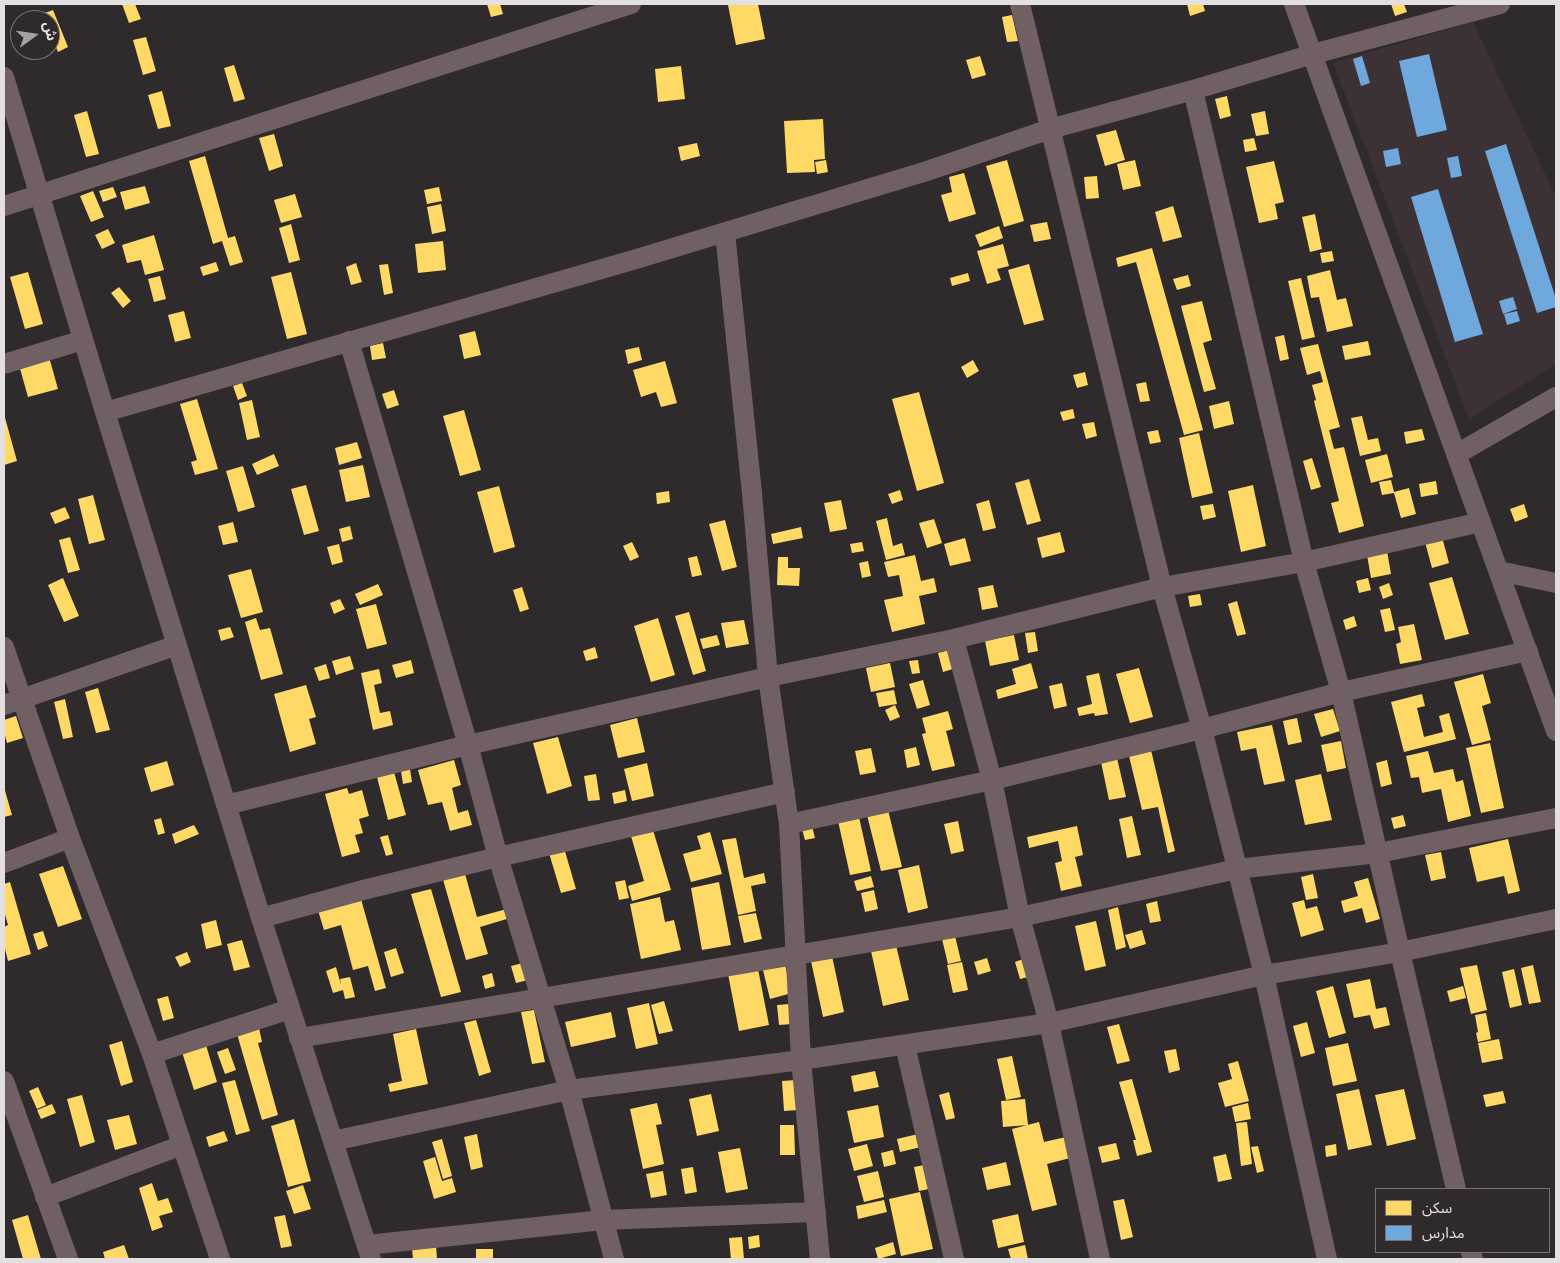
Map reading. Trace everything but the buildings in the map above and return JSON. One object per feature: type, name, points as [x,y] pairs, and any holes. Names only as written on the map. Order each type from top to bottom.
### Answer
[{"type":"street","points":[[4,206],[631,4]]},
{"type":"street","points":[[1020,4],[1162,587],[1202,729],[1264,975],[1327,1259]]},
{"type":"street","points":[[1294,4],[1556,731]]},
{"type":"street","points":[[105,412],[725,233],[927,172],[1050,130],[1313,54],[1500,4]]},
{"type":"street","points":[[4,77],[261,918],[369,1252],[603,1220],[816,1212]]},
{"type":"street","points":[[1193,90],[1304,562],[1341,692],[1456,1188]]},
{"type":"street","points":[[725,233],[752,493],[768,677],[789,824],[802,1060],[820,1259]]},
{"type":"street","points":[[4,364],[83,340]]},
{"type":"street","points":[[349,341],[468,746],[498,857],[569,1090],[614,1259]]},
{"type":"street","points":[[1457,454],[1556,396]]},
{"type":"street","points":[[226,805],[468,746],[768,677],[954,639],[1162,587],[1304,562],[1481,522]]},
{"type":"street","points":[[1499,571],[1556,583]]},
{"type":"street","points":[[954,639],[992,780],[1020,917],[1049,1023],[1100,1259]]},
{"type":"street","points":[[12,702],[177,645]]},
{"type":"street","points":[[4,647],[12,702],[70,838],[152,1054],[220,1259]]},
{"type":"street","points":[[789,824],[992,780],[1202,729],[1341,692],[1528,651]]},
{"type":"street","points":[[261,918],[367,889],[498,857],[785,792]]},
{"type":"street","points":[[300,1038],[1020,917],[1237,869],[1378,853],[1556,818]]},
{"type":"street","points":[[4,862],[70,838]]},
{"type":"street","points":[[333,1140],[569,1090],[802,1060],[1049,1023],[1264,975],[1400,952],[1556,919]]},
{"type":"street","points":[[152,1054],[290,1009]]},
{"type":"street","points":[[905,1044],[954,1259]]},
{"type":"street","points":[[4,1081],[68,1259]]},
{"type":"street","points":[[45,1197],[182,1145]]},
{"type":"shaded area","points":[[1473,22],[1556,197],[1556,364],[1469,419],[1333,63]]}]
